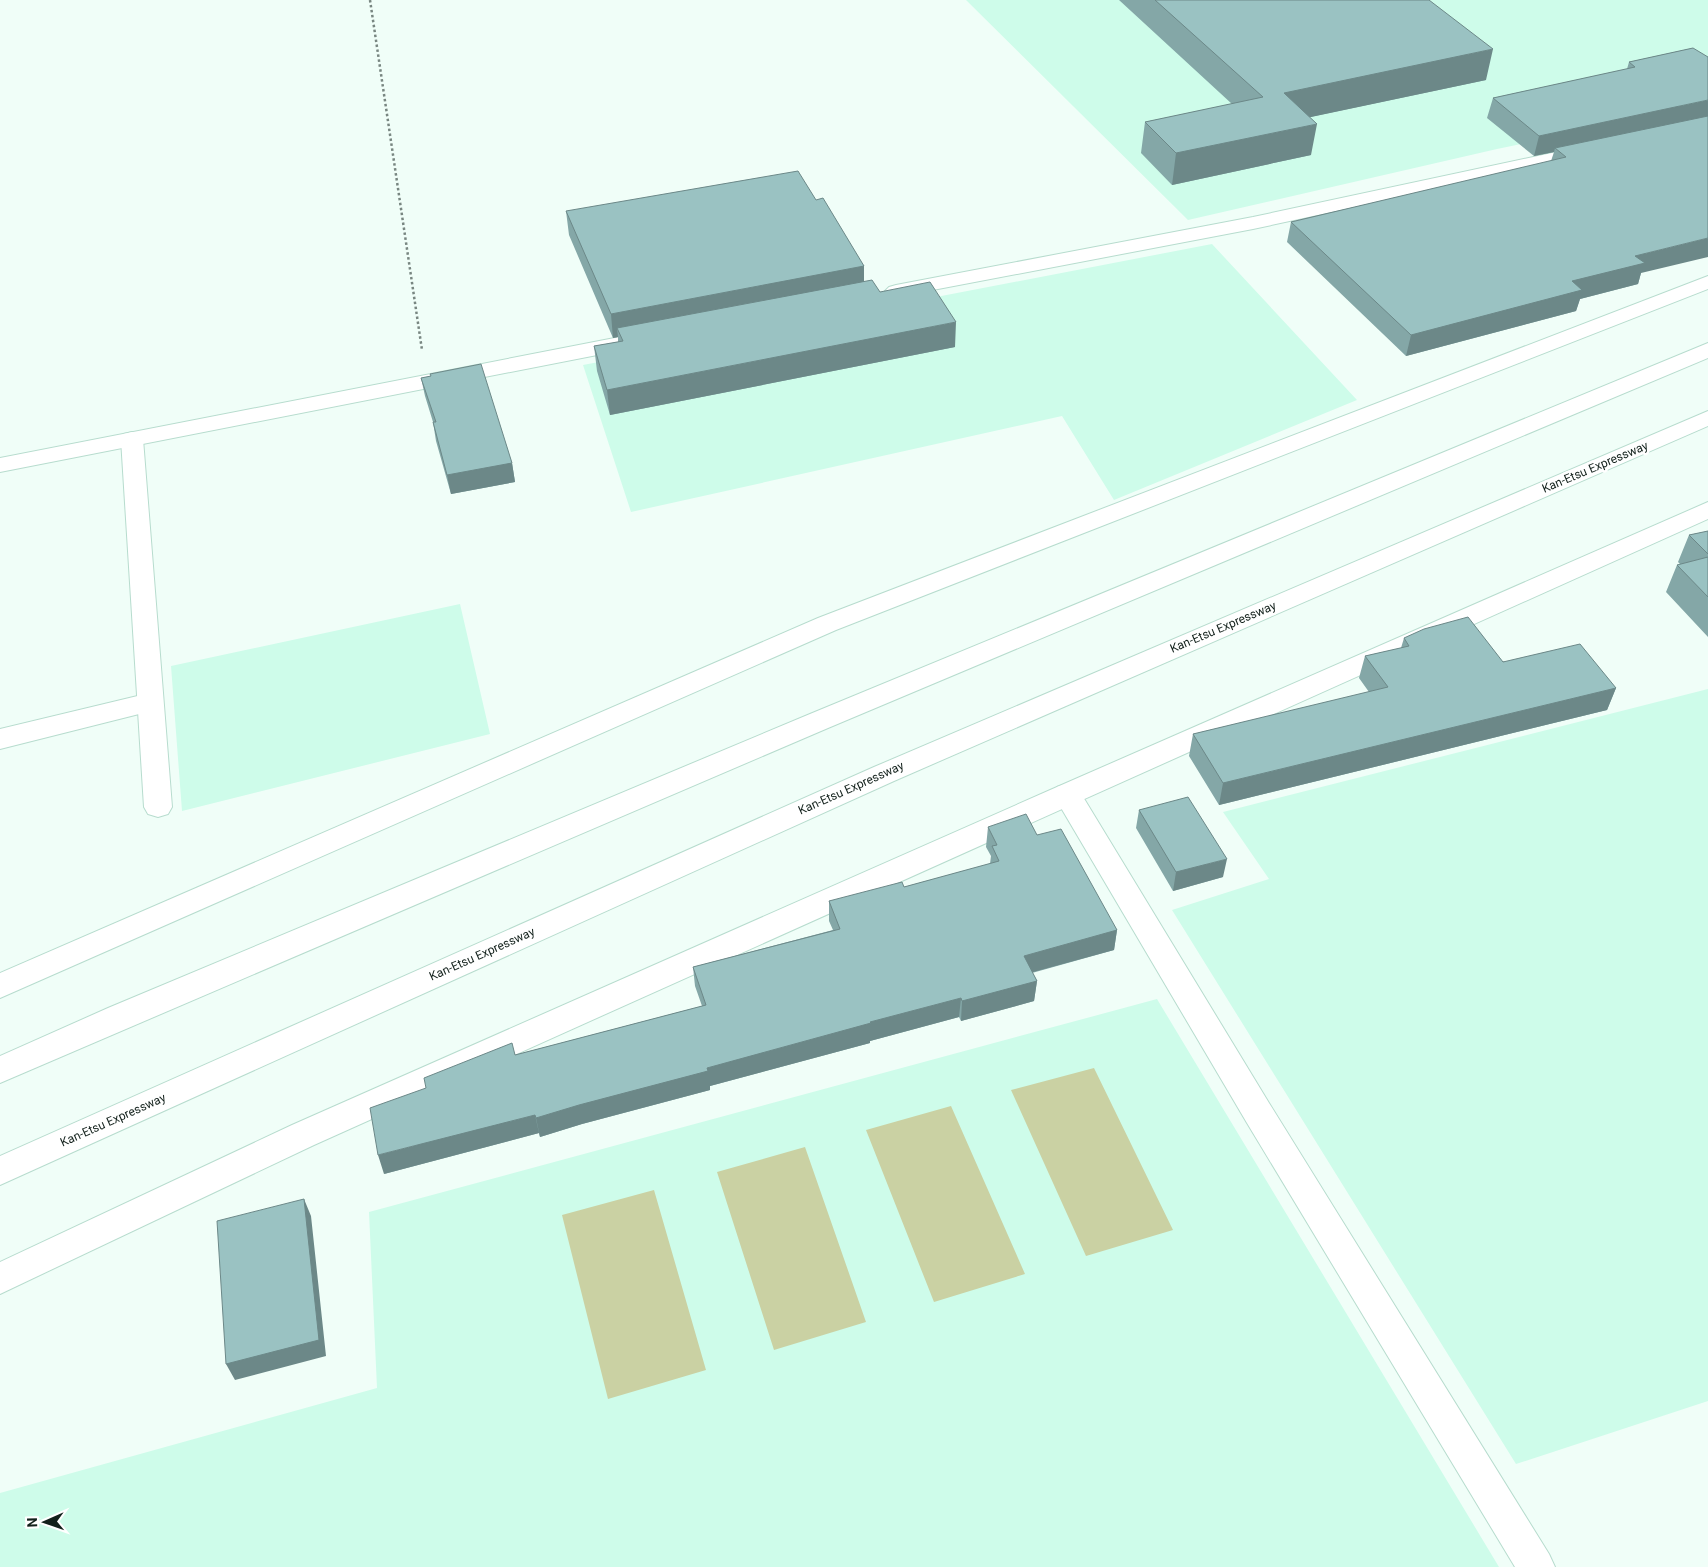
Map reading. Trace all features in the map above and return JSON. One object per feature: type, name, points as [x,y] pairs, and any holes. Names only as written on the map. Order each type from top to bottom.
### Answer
[{"type":"main road","points":[[874,296],[1253,223],[1606,148]]},
{"type":"main road","points":[[0,986],[827,624],[1708,282]]},
{"type":"main road","points":[[0,465],[650,338]]},
{"type":"main road","points":[[0,1070],[119,1017],[819,721],[1708,350]]},
{"type":"main road","name":"Kan-Etsu Expressway","points":[[0,1171],[884,774],[1708,418]]},
{"type":"main road","points":[[132,439],[158,807]]},
{"type":"main road","points":[[0,1279],[303,1135],[1708,510]]},
{"type":"main road","points":[[0,739],[150,702]]},
{"type":"main road","points":[[1067,794],[1263,1122],[1536,1567]]},
{"type":"path","points":[[370,0],[427,381]]},
{"type":"shaded area","points":[[966,0],[1708,0],[1708,106],[1497,149],[1188,220]]},
{"type":"shaded area","points":[[1212,244],[1357,400],[1114,500],[1062,416],[631,512],[583,365]]},
{"type":"shaded area","points":[[460,604],[490,734],[182,811],[171,666]]},
{"type":"shaded area","points":[[1708,689],[1708,1401],[1516,1464],[1172,910],[1269,879],[1223,812]]},
{"type":"shaded area","points":[[1157,999],[1499,1567],[0,1567],[0,1493],[377,1388],[369,1212]]},
{"type":"shaded area","points":[[1094,1068],[1173,1230],[1086,1256],[1011,1090]]},
{"type":"shaded area","points":[[951,1106],[1025,1274],[934,1302],[866,1130]]},
{"type":"shaded area","points":[[805,1147],[866,1322],[774,1350],[717,1172]]},
{"type":"shaded area","points":[[654,1190],[706,1370],[608,1399],[562,1215]]},
{"type":"building","points":[[1155,0],[1429,0],[1493,49],[1284,93],[1317,124],[1176,153],[1145,122],[1263,97]]},
{"type":"building","points":[[1693,48],[1708,57],[1708,100],[1539,136],[1493,98],[1635,67],[1629,62]]},
{"type":"building","points":[[1708,116],[1708,238],[1635,256],[1645,263],[1572,281],[1582,290],[1411,335],[1291,222],[1566,157],[1555,148]]},
{"type":"building","points":[[798,171],[816,200],[823,198],[864,266],[611,314],[566,211]]},
{"type":"building","points":[[872,280],[880,292],[930,282],[956,322],[607,390],[594,346],[623,341],[617,328]]},
{"type":"building","points":[[481,364],[512,463],[447,475],[433,422],[436,422],[421,378],[431,376],[430,374]]},
{"type":"building","points":[[1708,531],[1708,554],[1689,535]]},
{"type":"building","points":[[1708,557],[1708,597],[1677,565]]},
{"type":"building","points":[[1468,617],[1503,662],[1580,644],[1616,688],[1223,783],[1193,734],[1388,687],[1365,656],[1409,646],[1404,638],[1424,629]]},
{"type":"building","points":[[1188,797],[1227,859],[1176,872],[1139,810]]},
{"type":"building","points":[[1026,814],[1037,835],[1061,829],[1117,930],[1024,956],[1037,981],[962,1001],[961,998],[870,1022],[707,1068],[708,1071],[536,1118],[535,1115],[378,1155],[370,1108],[426,1088],[424,1078],[512,1043],[515,1055],[706,1005],[693,967],[840,929],[829,901],[902,882],[904,887],[999,861],[992,846],[997,845],[988,827]]},
{"type":"building","points":[[304,1199],[319,1340],[226,1364],[217,1221]]}]
